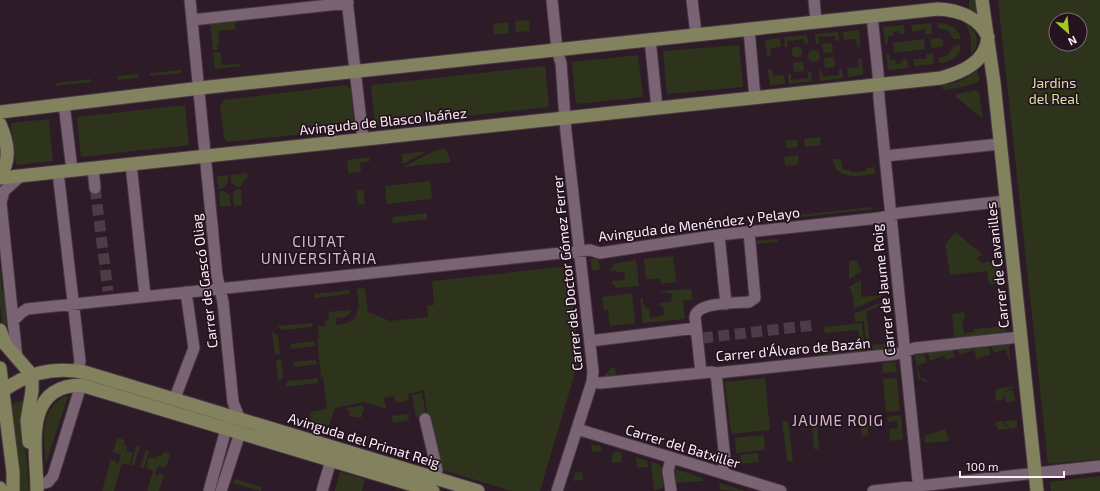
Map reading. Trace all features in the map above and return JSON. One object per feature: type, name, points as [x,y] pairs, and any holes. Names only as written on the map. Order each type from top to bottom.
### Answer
[{"type":"main road","points":[[938,9],[955,0]]},
{"type":"main road","name":"Carrer de Cavanilles","points":[[982,0],[988,37],[1000,144],[1037,491]]},
{"type":"main road","points":[[0,112],[199,88],[938,9],[951,10],[965,15],[981,26],[988,37]]},
{"type":"main road","name":"Avinguda de Blasco Ibáñez","points":[[0,178],[878,86],[940,78],[955,74],[974,64],[981,57],[987,44],[988,37]]},
{"type":"main road","points":[[0,124],[5,137],[7,150],[4,168],[0,175]]},
{"type":"main road","points":[[0,330],[5,344],[31,374],[32,391],[27,420],[31,464],[37,488]]},
{"type":"main road","points":[[0,368],[13,491]]},
{"type":"main road","name":"Avinguda del Primat Reig","points":[[2,392],[31,374],[53,371],[78,372],[175,397],[236,426],[331,460],[434,491]]},
{"type":"main road","points":[[37,488],[36,422],[39,409],[47,398],[59,390],[74,385],[81,385]]},
{"type":"main road","name":"Avinguda del Primat Reig","points":[[81,385],[154,407],[236,426],[435,477],[478,491]]},
{"type":"main road","points":[[154,407],[159,402],[175,397]]},
{"type":"street","points":[[190,0],[204,156]]},
{"type":"street","points":[[552,0],[557,50],[561,62],[566,118]]},
{"type":"street","points":[[692,0],[696,34]]},
{"type":"street","points":[[814,0],[816,21]]},
{"type":"street","points":[[192,20],[348,1],[363,139]]},
{"type":"street","points":[[872,16],[878,86]]},
{"type":"street","points":[[748,29],[755,98]]},
{"type":"street","points":[[650,39],[657,108]]},
{"type":"street","name":"Carrer de Jaume Roig","points":[[878,86],[890,216],[919,489]]},
{"type":"street","points":[[64,104],[72,170]]},
{"type":"street","name":"Carrer del Doctor Gómez Ferrer","points":[[557,491],[592,382],[593,371],[566,132],[566,118]]},
{"type":"street","points":[[885,156],[1000,144]]},
{"type":"street","name":"Carrer de Gascó Oliag","points":[[204,156],[217,276],[220,289],[236,426]]},
{"type":"street","points":[[131,164],[145,296]]},
{"type":"street","points":[[93,168],[95,188]]},
{"type":"street","points":[[58,172],[80,361],[78,372]]},
{"type":"street","points":[[17,359],[1,203],[4,191],[21,176]]},
{"type":"street","name":"Avinguda de Menéndez y Pelayo","points":[[14,320],[27,309],[74,304],[108,296],[145,296],[220,289],[590,250],[600,253],[644,248],[659,243],[719,235],[890,216],[899,213],[1006,201]]},
{"type":"street","points":[[701,373],[695,314],[699,309],[704,307],[749,302],[755,298],[749,232]]},
{"type":"street","points":[[719,235],[726,304]]},
{"type":"street","points":[[175,397],[194,348],[186,292]]},
{"type":"street","points":[[590,341],[696,328]]},
{"type":"street","name":"Carrer d'Álvaro de Bazán","points":[[592,382],[601,383],[701,373],[716,373],[896,354],[915,348],[1020,337]]},
{"type":"street","points":[[716,373],[725,460],[722,473]]},
{"type":"street","points":[[37,488],[48,482],[53,476],[81,385]]},
{"type":"street","points":[[425,419],[437,470],[435,477]]},
{"type":"street","points":[[209,491],[217,467],[236,426]]},
{"type":"street","points":[[221,491],[236,426]]},
{"type":"street","name":"Carrer del Batxiller","points":[[577,429],[722,473],[755,487],[782,491]]},
{"type":"street","points":[[671,458],[668,471],[671,491]]},
{"type":"street","points":[[322,491],[331,460]]},
{"type":"street","points":[[873,491],[919,489],[1100,466]]},
{"type":"street","points":[[216,491],[219,477],[217,467]]},
{"type":"green space","points":[[969,0],[977,0],[979,16],[969,10]]},
{"type":"green space","name":"Jardins del Real","points":[[998,0],[1100,0],[1100,459],[1048,464]]},
{"type":"green space","points":[[529,20],[530,31],[516,32],[515,21]]},
{"type":"green space","points":[[235,21],[235,29],[218,31],[218,50],[213,50],[210,24]]},
{"type":"green space","points":[[508,22],[509,33],[494,35],[493,24]]},
{"type":"green space","points":[[931,23],[932,34],[925,34],[925,29],[912,32],[911,25]]},
{"type":"green space","points":[[937,23],[952,26],[958,31],[961,39],[954,39],[947,30],[938,28]]},
{"type":"green space","points":[[966,23],[973,30],[977,38],[976,46],[971,55],[971,38]]},
{"type":"green space","points":[[904,25],[905,34],[899,34],[899,31],[893,32],[893,35],[888,36],[888,43],[885,44],[883,27]]},
{"type":"green space","points":[[859,30],[860,47],[857,47],[856,39],[844,40],[843,32]]},
{"type":"green space","points":[[838,32],[839,41],[836,41],[835,36],[818,37],[819,43],[816,44],[815,34]]},
{"type":"green space","points":[[807,35],[808,44],[805,44],[804,39],[787,41],[788,47],[785,47],[784,37]]},
{"type":"green space","points":[[780,38],[781,47],[770,48],[771,56],[767,56],[765,40]]},
{"type":"green space","points":[[940,38],[943,40],[943,46],[931,48],[930,39]]},
{"type":"green space","points":[[924,39],[925,49],[894,53],[893,43]]},
{"type":"green space","points":[[832,43],[833,52],[824,53],[822,44]]},
{"type":"green space","points":[[739,45],[743,87],[667,94],[663,51]]},
{"type":"green space","points":[[961,45],[957,56],[951,60],[939,63],[939,58],[948,55],[954,46]]},
{"type":"green space","points":[[795,47],[799,47],[801,48],[801,56],[795,57],[792,54],[792,50]]},
{"type":"green space","points":[[816,50],[819,51],[819,61],[812,62],[809,61],[808,54],[809,51]]},
{"type":"green space","points":[[213,52],[220,52],[222,65],[240,64],[240,66],[215,69]]},
{"type":"green space","points":[[889,53],[890,60],[895,60],[896,64],[902,63],[902,60],[907,59],[908,68],[888,70],[886,54]]},
{"type":"green space","points":[[933,53],[934,64],[914,66],[913,59],[927,59],[926,54]]},
{"type":"green space","points":[[638,55],[643,97],[576,104],[572,62]]},
{"type":"green space","points":[[834,57],[835,67],[825,68],[824,58]]},
{"type":"green space","points":[[858,59],[862,59],[863,75],[848,77],[847,68],[859,67]]},
{"type":"green space","points":[[803,61],[804,71],[794,72],[793,63]]},
{"type":"green space","points":[[545,66],[549,107],[375,126],[371,85]]},
{"type":"green space","points":[[768,69],[772,69],[773,76],[784,75],[785,84],[770,85]]},
{"type":"green space","points":[[839,69],[842,69],[843,78],[820,81],[819,71],[822,71],[823,77],[839,75]]},
{"type":"green space","points":[[182,70],[182,73],[150,76],[150,73]]},
{"type":"green space","points":[[977,71],[980,78],[978,82],[963,87],[943,90],[943,85],[958,82]]},
{"type":"green space","points":[[808,72],[811,72],[812,81],[789,84],[788,74],[791,74],[791,80],[808,78]]},
{"type":"green space","points":[[138,74],[138,78],[118,80],[117,76]]},
{"type":"green space","points":[[91,79],[91,82],[56,86],[56,83]]},
{"type":"green space","points":[[347,85],[351,89],[354,124],[350,129],[228,142],[224,138],[220,106],[224,100]]},
{"type":"green space","points":[[976,90],[979,93],[983,119],[954,95]]},
{"type":"green space","points":[[185,105],[189,145],[81,157],[77,117]]},
{"type":"green space","points":[[49,119],[53,161],[16,165],[11,123]]},
{"type":"green space","points":[[820,137],[821,145],[805,147],[804,139]]},
{"type":"green space","points":[[797,139],[797,147],[787,148],[785,141]]},
{"type":"green space","points":[[446,149],[451,162],[403,167],[434,151]]},
{"type":"green space","points":[[428,151],[403,164],[402,154]]},
{"type":"green space","points":[[798,155],[799,162],[796,165],[785,166],[784,157]]},
{"type":"green space","points":[[370,157],[370,161],[360,163],[361,172],[348,173],[347,160]]},
{"type":"green space","points":[[833,159],[841,159],[843,170],[859,172],[867,170],[867,168],[875,167],[875,174],[850,176],[843,174],[838,171]]},
{"type":"green space","points":[[247,173],[248,178],[244,180],[241,186],[237,187],[231,182],[231,175]]},
{"type":"green space","points":[[228,175],[228,182],[224,188],[218,189],[217,176]]},
{"type":"green space","points":[[430,181],[432,199],[387,204],[385,186]]},
{"type":"green space","points":[[237,189],[241,189],[242,205],[234,206],[233,194]]},
{"type":"green space","points":[[356,190],[363,190],[365,204],[358,205]]},
{"type":"green space","points":[[219,191],[224,191],[230,195],[231,206],[220,207]]},
{"type":"green space","points":[[872,207],[872,209],[801,217],[800,215]]},
{"type":"green space","points":[[427,213],[427,219],[393,223],[392,217]]},
{"type":"green space","points":[[955,232],[982,254],[977,259],[982,263],[987,261],[1000,266],[1002,284],[989,284],[987,271],[950,275],[945,245]]},
{"type":"green space","points":[[778,239],[778,242],[754,244],[753,241]]},
{"type":"green space","points":[[673,256],[676,282],[661,284],[660,279],[646,279],[644,259]]},
{"type":"green space","points":[[598,258],[600,269],[592,271],[590,259]]},
{"type":"green space","points":[[636,260],[639,286],[615,288],[615,285],[612,285],[612,281],[624,280],[625,272],[616,272],[616,270],[611,271],[610,268],[614,267],[613,264]]},
{"type":"green space","points":[[858,260],[857,263],[862,271],[849,279],[849,261]]},
{"type":"green space","points":[[568,266],[579,359],[540,491],[511,491],[440,469],[429,428],[424,390],[408,394],[409,400],[396,403],[394,396],[383,398],[387,409],[364,402],[335,408],[326,435],[312,430],[310,412],[327,409],[323,377],[321,377],[317,339],[319,338],[318,326],[325,326],[324,321],[329,321],[328,312],[351,310],[345,317],[336,318],[336,325],[351,321],[356,316],[357,309],[359,309],[357,289],[365,288],[368,312],[390,321],[428,317],[427,306],[434,305],[432,281]]},
{"type":"green space","points":[[0,267],[2,290],[9,292],[11,318],[6,326],[3,327],[0,303]]},
{"type":"green space","points":[[861,280],[861,297],[884,295],[854,309],[852,292],[849,287]]},
{"type":"green space","points":[[691,289],[693,299],[683,301],[685,319],[643,323],[640,299],[643,299],[643,305],[645,305],[646,308],[649,308],[650,318],[664,315],[663,306],[659,306],[660,303],[671,302],[672,294],[658,291]]},
{"type":"green space","points":[[1003,289],[1004,303],[998,305],[996,290]]},
{"type":"green space","points":[[349,290],[349,294],[315,298],[314,294]]},
{"type":"green space","points":[[632,293],[635,323],[610,326],[608,310],[604,310],[602,297]]},
{"type":"green space","points":[[889,301],[889,304],[881,305],[866,312],[871,351],[867,351],[864,321],[855,322],[854,314],[880,303]]},
{"type":"green space","points":[[998,308],[1004,309],[1006,321],[1000,321]]},
{"type":"green space","points":[[964,312],[965,319],[962,320],[964,333],[974,332],[974,329],[1006,326],[1007,335],[955,340],[952,314]]},
{"type":"green space","points":[[312,323],[312,327],[282,330],[277,326]]},
{"type":"green space","points":[[862,323],[865,351],[845,353],[844,349],[860,347],[858,330],[825,333],[824,327]]},
{"type":"green space","points":[[272,331],[278,336],[280,354],[275,354]]},
{"type":"green space","points":[[314,341],[315,346],[291,349],[291,344]]},
{"type":"green space","points":[[825,341],[826,351],[841,350],[841,354],[823,355],[822,345]]},
{"type":"green space","points":[[894,343],[894,348],[873,351],[872,345]]},
{"type":"green space","points":[[1009,344],[1010,362],[1005,349],[994,353],[991,346]]},
{"type":"green space","points":[[988,347],[991,354],[977,359],[974,350],[960,355],[958,350]]},
{"type":"green space","points":[[952,350],[955,357],[947,359],[947,362],[944,355],[930,361],[928,353]]},
{"type":"green space","points":[[924,354],[927,362],[917,366],[921,379],[925,378],[927,382],[918,379],[915,355]]},
{"type":"green space","points":[[281,359],[283,377],[278,382],[276,360]]},
{"type":"green space","points":[[316,360],[317,364],[294,367],[293,362]]},
{"type":"green space","points":[[895,362],[897,372],[883,373],[882,363]]},
{"type":"green space","points":[[615,367],[616,377],[607,379],[603,377],[611,368]]},
{"type":"green space","points":[[318,378],[318,383],[284,387],[288,381]]},
{"type":"green space","points":[[765,378],[770,430],[731,434],[725,382]]},
{"type":"green space","points":[[897,378],[900,411],[886,412],[883,379]]},
{"type":"green space","points":[[1013,386],[1013,388],[1008,389],[1002,400],[996,401],[995,393],[997,389]]},
{"type":"green space","points":[[1009,390],[1013,390],[1015,401],[1006,402],[1005,394]]},
{"type":"green space","points":[[422,393],[426,415],[416,417],[412,395]]},
{"type":"green space","points":[[65,396],[68,396],[46,463],[44,435],[47,417],[57,402]]},
{"type":"green space","points":[[25,400],[23,420],[29,491],[20,491],[12,404]]},
{"type":"green space","points":[[362,405],[364,409],[361,418],[349,416],[349,411],[344,409]]},
{"type":"green space","points":[[408,414],[409,420],[393,423],[392,416]]},
{"type":"green space","points":[[901,415],[903,439],[890,441],[889,429],[898,428],[897,421],[888,422],[887,417]]},
{"type":"green space","points":[[877,417],[878,427],[868,428],[868,435],[862,436],[860,419]]},
{"type":"green space","points":[[1017,420],[1017,428],[1011,429],[1003,421]]},
{"type":"green space","points":[[782,421],[788,421],[793,461],[787,461]]},
{"type":"green space","points":[[1002,421],[1009,429],[998,430],[995,422]]},
{"type":"green space","points":[[817,425],[819,449],[814,449],[812,426]]},
{"type":"green space","points":[[945,429],[949,441],[925,443],[924,433],[925,436]]},
{"type":"green space","points":[[764,435],[765,450],[736,453],[735,438]]},
{"type":"green space","points":[[117,438],[125,440],[124,445],[127,446],[126,451],[133,453],[129,465],[122,463],[114,491],[102,491],[111,459],[118,464],[121,455],[113,452]]},
{"type":"green space","points":[[591,444],[601,446],[601,451],[592,452]]},
{"type":"green space","points":[[137,445],[140,446],[134,466],[131,465]]},
{"type":"green space","points":[[146,450],[149,451],[144,468],[140,467]]},
{"type":"green space","points":[[616,451],[621,452],[622,462],[612,463],[612,454]]},
{"type":"green space","points":[[164,452],[170,454],[166,468],[158,466],[155,475],[158,476],[159,473],[164,475],[159,491],[147,491],[153,471],[146,468],[149,457],[156,459],[157,455],[162,456]]},
{"type":"green space","points":[[758,453],[759,462],[741,464],[740,455]]},
{"type":"green space","points":[[636,457],[647,461],[648,467],[637,468]]},
{"type":"green space","points":[[651,462],[661,465],[663,488],[654,490]]},
{"type":"green space","points":[[675,469],[703,478],[703,481],[676,483]]},
{"type":"green space","points":[[340,472],[365,479],[362,491],[335,491]]},
{"type":"green space","points":[[582,472],[583,480],[573,481],[575,473]]},
{"type":"green space","points":[[1100,476],[1100,491],[1051,491],[1050,482]]},
{"type":"green space","points":[[235,479],[262,487],[261,491],[233,483]]},
{"type":"green space","points":[[719,483],[743,490],[743,491],[720,490]]},
{"type":"tunnel","points":[[95,188],[108,291]]},
{"type":"tunnel","points":[[702,338],[815,325]]},
{"type":"district","name":"CIUTAT UNIVERSITÀRIA","points":[[319,250]]},
{"type":"district","name":"JAUME ROIG","points":[[838,420]]}]
